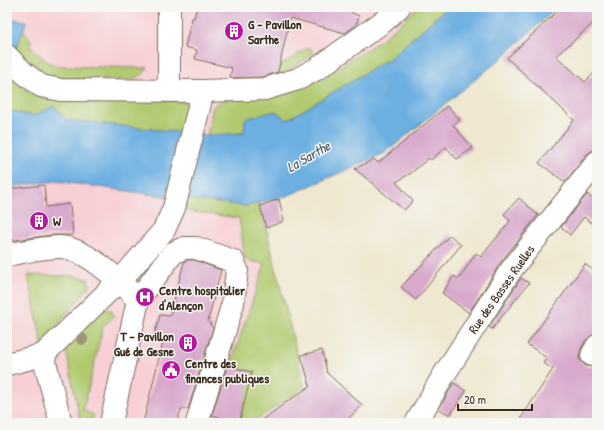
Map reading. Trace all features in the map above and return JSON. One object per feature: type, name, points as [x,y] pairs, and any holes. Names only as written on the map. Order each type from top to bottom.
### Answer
[{"type":"street","points":[[169,7],[169,91]]},
{"type":"street","points":[[7,56],[24,73],[41,86],[60,90],[203,91],[265,89],[298,79],[318,68],[384,21],[399,7]]},
{"type":"street","points":[[7,364],[43,355],[119,280],[164,230],[174,208],[203,91]]},
{"type":"street","name":"Rue des Basses Ruelles","points":[[416,423],[442,378],[511,270],[597,162]]},
{"type":"street","points":[[7,255],[59,247],[75,250],[119,280],[138,300]]},
{"type":"street","points":[[111,423],[138,300],[173,253],[184,248],[196,248],[233,261],[237,270],[233,303],[197,423]]},
{"type":"street","points":[[43,355],[61,423]]},
{"type":"shaded area","name":"Centre hospitalier d'Alençon","points":[[7,7],[448,7],[390,58],[331,95],[287,120],[275,111],[246,206],[260,203],[305,387],[261,417],[262,423],[7,423],[7,187],[56,181],[163,196],[67,120],[54,106],[33,116],[7,110],[7,71],[27,22],[7,18]]},
{"type":"green space","points":[[418,7],[448,7],[390,58],[287,120],[275,111],[244,133],[207,135],[213,106],[228,97],[321,78],[380,41]]},
{"type":"green space","points":[[24,30],[32,42],[29,46],[49,63],[62,66],[148,68],[142,75],[131,80],[56,79],[44,75],[15,50]]},
{"type":"green space","points":[[310,47],[314,54],[277,77],[279,66]]},
{"type":"green space","points":[[7,73],[23,87],[39,97],[126,102],[157,99],[190,103],[183,133],[67,120],[54,106],[33,116],[7,110]]},
{"type":"green space","points":[[188,199],[246,206],[260,203],[305,387],[261,417],[239,423],[252,372],[230,366],[265,264],[245,260],[239,218],[185,211]]},
{"type":"green space","points":[[28,275],[76,276],[88,279],[90,286],[42,344]]},
{"type":"green space","points":[[106,309],[111,310],[114,316],[103,327],[83,410],[94,415],[91,422],[80,420],[64,340],[96,313]]},
{"type":"water","name":"La Sarthe","points":[[448,7],[558,7],[498,61],[385,153],[287,196],[246,206],[56,181],[7,187],[7,110],[33,116],[54,106],[67,120],[207,135],[244,133],[245,119],[275,111],[287,120],[390,58]]},
{"type":"water","points":[[7,18],[27,21],[7,71]]},
{"type":"building","points":[[197,7],[354,7],[352,13],[359,16],[356,25],[345,33],[290,18],[278,72],[263,77],[234,78],[230,77],[232,68],[195,59],[197,50],[185,47],[192,18],[194,18]]},
{"type":"building","points":[[562,7],[597,7],[597,20],[556,56],[585,82],[597,70],[597,148],[587,154],[565,182],[539,163],[574,120],[507,58]]},
{"type":"building","points":[[447,106],[460,120],[453,125],[473,148],[457,159],[446,147],[431,160],[429,158],[411,173],[396,182],[413,201],[404,210],[355,169],[374,159],[378,163]]},
{"type":"building","name":"W","points":[[44,185],[46,207],[70,204],[73,235],[52,235],[7,241],[7,189]]},
{"type":"building","points":[[587,194],[597,202],[597,227],[584,217],[570,235],[561,227]]},
{"type":"building","points":[[519,198],[538,215],[501,262],[469,313],[442,293],[454,276],[459,279],[476,253],[481,257],[510,221],[504,214]]},
{"type":"building","points":[[279,199],[284,221],[266,228],[260,206]]},
{"type":"building","points":[[450,235],[461,245],[416,300],[401,287]]},
{"type":"building","name":"T - Pavillon Gué de Gesne","points":[[187,260],[194,260],[221,270],[208,321],[213,328],[188,409],[181,409],[177,423],[143,423],[164,338],[154,336],[160,315],[170,316],[184,262]]},
{"type":"building","points":[[585,264],[597,273],[597,327],[593,335],[586,340],[581,349],[579,359],[586,366],[597,367],[597,423],[518,423],[553,369],[543,363],[547,358],[527,344]]},
{"type":"building","points":[[521,278],[529,283],[492,329],[489,327]]},
{"type":"building","points":[[322,350],[327,373],[362,405],[344,423],[257,423],[310,386],[301,355]]},
{"type":"building","points":[[227,366],[252,372],[239,423],[212,415]]},
{"type":"building","points":[[454,383],[466,391],[450,415],[439,409]]},
{"type":"place","name":"G - Pavillon Sarthe","points":[[234,31]]},
{"type":"place","name":"W","points":[[39,221]]},
{"type":"place","name":"Centre hospitalier d'Alençon","points":[[145,297]]},
{"type":"place","name":"T - Pavillon Gué de Gesne","points":[[188,343]]},
{"type":"place","name":"Centre des finances publiques","points":[[171,370]]}]
